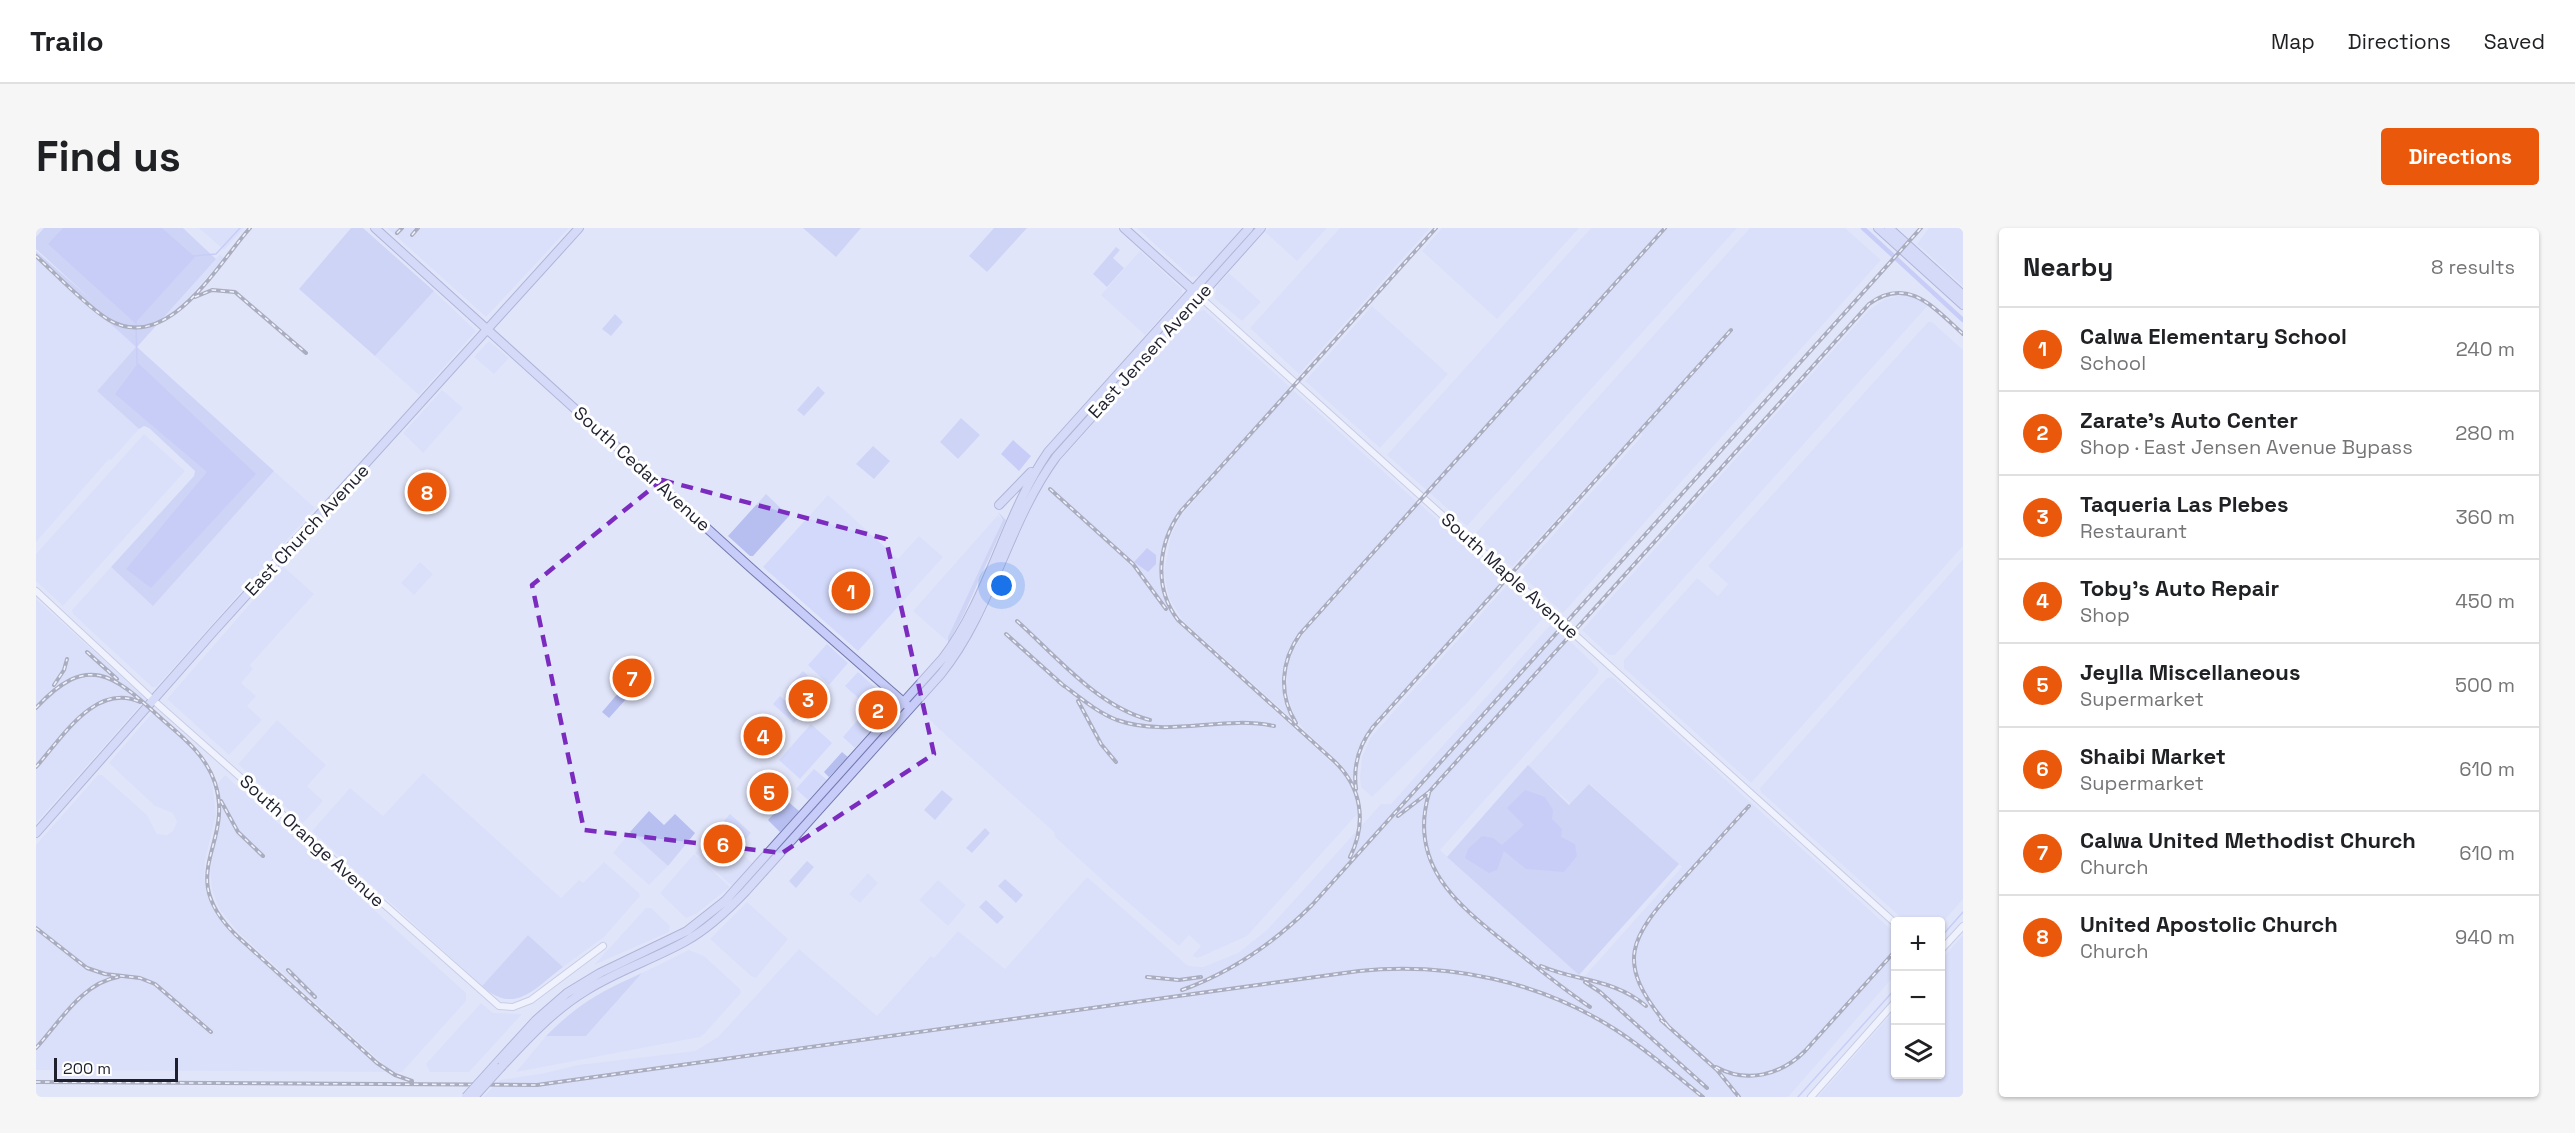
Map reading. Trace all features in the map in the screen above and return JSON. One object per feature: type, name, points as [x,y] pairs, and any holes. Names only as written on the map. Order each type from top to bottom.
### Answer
[{"type":"main road","name":"South Cedar Avenue","points":[[375,228],[907,706]]},
{"type":"main road","name":"East Church Avenue","points":[[36,833],[579,228]]},
{"type":"main road","name":"South Maple Avenue","points":[[1124,228],[1196,293]]},
{"type":"main road","name":"East Jensen Avenue","points":[[907,706],[941,674],[966,640],[1042,477],[1063,448],[1249,228]]},
{"type":"main road","name":"East Jensen Avenue","points":[[1042,461],[1061,437],[1196,293],[1261,228]]},
{"type":"main road","points":[[1878,228],[1963,305]]},
{"type":"main road","points":[[1890,228],[1963,295]]},
{"type":"main road","points":[[999,504],[1042,461]]},
{"type":"main road","points":[[466,1097],[576,987],[676,937],[716,909],[734,893],[907,706],[959,636],[1024,492],[1042,461]]},
{"type":"main road","points":[[474,1097],[498,1066]]},
{"type":"street","name":"South Maple Avenue","points":[[1196,293],[1891,919]]},
{"type":"street","name":"South Orange Avenue","points":[[36,591],[153,700],[499,1006],[513,1007],[531,1000],[603,946]]},
{"type":"street","points":[[1945,946],[1963,926]]},
{"type":"street","points":[[1810,1097],[1891,1007]]},
{"type":"highlighted area","points":[[662,480],[886,539],[934,754],[782,853],[584,830],[532,585]]},
{"type":"shaded area","points":[[44,228],[183,228],[216,259],[137,347],[274,471],[153,606],[111,567],[194,476],[195,471],[149,428],[144,426],[139,429],[97,391],[136,347],[36,256],[36,251],[94,302],[36,249],[36,237]]},
{"type":"shaded area","points":[[63,228],[162,228],[195,257],[135,323],[48,244]]},
{"type":"shaded area","points":[[199,228],[244,228],[224,250]]},
{"type":"shaded area","points":[[351,228],[363,228],[434,291],[375,356],[299,289]]},
{"type":"shaded area","points":[[387,228],[569,228],[486,317]]},
{"type":"shaded area","points":[[803,228],[861,228],[836,257]]},
{"type":"shaded area","points":[[994,228],[1027,228],[987,272],[969,256]]},
{"type":"shaded area","points":[[1137,228],[1242,228],[1199,276],[1191,277]]},
{"type":"shaded area","points":[[1269,228],[1327,228],[1297,261],[1265,232]]},
{"type":"shaded area","points":[[1340,228],[1430,228],[1299,374],[1250,328]]},
{"type":"shaded area","points":[[1442,228],[1579,228],[1497,319],[1422,251]]},
{"type":"shaded area","points":[[1591,228],[1737,228],[1467,526],[1387,455]]},
{"type":"shaded area","points":[[1750,228],[1845,228],[1881,260],[1563,613],[1519,573],[1643,435],[1638,430],[1512,567],[1475,534]]},
{"type":"shaded area","points":[[1929,228],[1963,228],[1963,286],[1917,244]]},
{"type":"shaded area","points":[[1116,247],[1120,250],[1113,258],[1124,268],[1107,287],[1093,274]]},
{"type":"shaded area","points":[[1140,251],[1182,289],[1182,294],[1145,335],[1101,295]]},
{"type":"shaded area","points":[[220,254],[224,258],[178,310],[159,322]]},
{"type":"shaded area","points":[[36,256],[137,347],[97,391],[139,429],[111,460],[109,459],[36,542]]},
{"type":"shaded area","points":[[1229,273],[1261,302],[1242,321],[1214,298],[1217,285]]},
{"type":"shaded area","points":[[434,291],[476,331],[419,395],[375,356]]},
{"type":"shaded area","points":[[1902,295],[1918,298],[1929,304],[1615,655],[1609,655],[1582,630],[1869,310],[1885,299]]},
{"type":"shaded area","points":[[1372,306],[1448,374],[1380,448],[1305,381]]},
{"type":"shaded area","points":[[1204,310],[1290,387],[1173,521],[1161,559],[1160,583],[1164,596],[1169,609],[1185,629],[1342,772],[1353,789],[1359,812],[1247,936],[1198,958],[1192,956],[1201,946],[1189,935],[1179,946],[1055,837],[1054,832],[938,728],[922,712],[920,706],[966,645],[983,617],[1035,499],[1057,464],[1192,314]]},
{"type":"shaded area","points":[[615,314],[623,322],[611,336],[602,329]]},
{"type":"shaded area","points":[[1928,322],[1932,322],[1963,350],[1963,546],[1751,783],[1624,668],[1624,660],[1697,578],[1718,596],[1728,584],[1708,566]]},
{"type":"shaded area","points":[[489,341],[509,358],[494,374],[474,357]]},
{"type":"shaded area","points":[[138,363],[256,474],[151,588],[126,569],[207,472],[115,394]]},
{"type":"shaded area","points":[[818,386],[825,393],[804,416],[797,410]]},
{"type":"shaded area","points":[[1292,389],[1417,502],[1292,643],[1285,661],[1282,681],[1284,701],[1292,719],[1183,621],[1169,598],[1164,573],[1171,535],[1180,517]]},
{"type":"shaded area","points":[[442,390],[463,408],[423,453],[403,433]]},
{"type":"shaded area","points":[[961,418],[980,435],[958,459],[940,442]]},
{"type":"shaded area","points":[[144,434],[185,471],[63,606],[36,581],[36,554]]},
{"type":"shaded area","points":[[1013,440],[1031,456],[1019,471],[1001,454]]},
{"type":"shaded area","points":[[873,446],[890,461],[874,479],[856,464]]},
{"type":"shaded area","points":[[274,471],[315,508],[168,674],[156,687],[152,687],[73,614],[72,610],[111,567],[153,605]]},
{"type":"shaded area","points":[[766,494],[789,516],[753,556],[750,556],[728,536]]},
{"type":"shaded area","points":[[828,495],[898,559],[919,536],[943,557],[858,651],[763,567]]},
{"type":"shaded area","points":[[1420,504],[1503,580],[1369,729],[1357,753],[1354,781],[1341,764],[1305,731],[1295,718],[1286,691],[1287,667],[1304,633]]},
{"type":"shaded area","points":[[998,512],[1006,520],[948,644],[948,637],[1003,520]]},
{"type":"shaded area","points":[[998,515],[1003,520],[947,641],[913,611]]},
{"type":"shaded area","points":[[1147,548],[1156,555],[1156,564],[1148,572],[1134,562]]},
{"type":"shaded area","points":[[1963,559],[1963,899],[1945,919],[1945,917],[1901,917],[1761,792],[1760,788]]},
{"type":"shaded area","points":[[420,562],[433,574],[414,595],[401,583]]},
{"type":"shaded area","points":[[283,566],[314,594],[250,665],[253,669],[241,683],[256,696],[247,706],[262,720],[229,755],[167,699]]},
{"type":"shaded area","points":[[1508,584],[1544,617],[1468,702],[1372,797],[1361,787],[1360,778],[1362,757],[1371,737]]},
{"type":"shaded area","points":[[36,599],[146,699],[36,823]]},
{"type":"shaded area","points":[[1550,625],[1554,626],[1598,668],[1598,673],[1440,850],[1583,978],[1682,867],[1590,784],[1571,804],[1528,766],[1607,678],[1612,677],[1891,929],[1891,980],[1788,1097],[483,1097],[500,1080],[578,1065],[695,1051],[718,1037],[799,949],[877,1016],[931,956],[934,958],[958,931],[1005,969],[1087,877],[1188,966],[1203,967],[1238,953],[1268,929],[1381,804],[1391,804]]},
{"type":"shaded area","points":[[827,644],[848,663],[829,685],[808,665]]},
{"type":"shaded area","points":[[803,671],[824,690],[819,695],[808,686],[806,689],[809,692],[801,700],[787,688]]},
{"type":"shaded area","points":[[858,672],[879,691],[866,705],[845,686]]},
{"type":"shaded area","points":[[620,691],[627,698],[609,718],[602,712]]},
{"type":"shaded area","points":[[780,696],[801,715],[794,723],[773,704]]},
{"type":"shaded area","points":[[153,712],[194,750],[206,767],[212,781],[216,815],[205,860],[204,877],[207,894],[215,913],[235,937],[387,1072],[36,1070],[36,845],[98,775],[102,775],[147,815],[157,834],[167,835],[173,831],[177,822],[173,813],[155,806],[109,763]]},
{"type":"shaded area","points":[[764,714],[785,733],[779,740],[758,721]]},
{"type":"shaded area","points":[[862,715],[875,726],[855,748],[843,737]]},
{"type":"shaded area","points":[[277,720],[326,765],[307,786],[323,801],[303,823],[238,764]]},
{"type":"shaded area","points":[[811,724],[832,743],[800,779],[779,760]]},
{"type":"shaded area","points":[[842,752],[848,757],[829,777],[824,772]]},
{"type":"shaded area","points":[[1528,765],[1569,805],[1589,784],[1679,864],[1579,975],[1447,857]]},
{"type":"shaded area","points":[[814,769],[827,780],[808,800],[796,789]]},
{"type":"shaded area","points":[[423,773],[561,898],[579,880],[583,883],[604,862],[640,896],[604,937],[563,967],[528,935],[482,986],[312,831],[350,788],[383,816]]},
{"type":"shaded area","points":[[225,775],[466,993],[466,1001],[402,1072],[393,1073],[239,933],[220,910],[212,890],[210,870],[221,815],[218,783]]},
{"type":"shaded area","points":[[755,786],[776,805],[770,812],[749,793]]},
{"type":"shaded area","points":[[942,790],[953,799],[935,820],[924,810]]},
{"type":"shaded area","points":[[1525,790],[1545,797],[1553,810],[1552,819],[1562,829],[1561,837],[1575,844],[1577,856],[1564,872],[1526,869],[1504,851],[1497,870],[1489,873],[1465,858],[1468,849],[1482,836],[1493,838],[1502,845],[1524,825],[1507,808]]},
{"type":"shaded area","points":[[786,800],[799,811],[780,832],[768,820]]},
{"type":"shaded area","points":[[649,811],[664,825],[675,814],[695,833],[668,866],[630,832]]},
{"type":"shaded area","points":[[730,814],[751,833],[744,841],[723,822]]},
{"type":"shaded area","points":[[985,828],[990,833],[972,853],[966,848]]},
{"type":"shaded area","points":[[630,832],[668,866],[649,885],[613,853]]},
{"type":"shaded area","points":[[708,838],[731,858],[738,851],[752,863],[732,886],[695,853]]},
{"type":"shaded area","points":[[694,854],[730,887],[696,914],[686,918],[660,893]]},
{"type":"shaded area","points":[[807,861],[814,867],[796,888],[789,881]]},
{"type":"shaded area","points":[[868,873],[878,883],[860,903],[849,894]]},
{"type":"shaded area","points":[[1005,879],[1023,895],[1016,903],[998,886]]},
{"type":"shaded area","points":[[938,880],[966,905],[948,926],[919,900]]},
{"type":"shaded area","points":[[986,900],[1004,917],[997,924],[979,907]]},
{"type":"shaded area","points":[[747,902],[788,939],[756,978],[710,939]]},
{"type":"shaded area","points":[[646,908],[651,908],[670,926],[669,932],[594,965]]},
{"type":"shaded area","points":[[528,935],[563,967],[524,996],[505,999],[494,995],[482,986]]},
{"type":"shaded area","points":[[1963,935],[1963,1097],[1818,1097],[1891,1015],[1891,1079],[1945,1079],[1945,955]]},
{"type":"shaded area","points":[[689,950],[704,956],[740,989],[741,993],[700,1037],[516,1072],[546,1036],[586,1036],[642,973]]},
{"type":"shaded area","points":[[642,973],[586,1036],[546,1036],[591,999]]},
{"type":"shaded area","points":[[481,1003],[493,1013],[522,1014],[469,1072],[430,1072],[426,1064]]},
{"type":"waterway","points":[[193,256],[216,254],[240,228]]},
{"type":"waterway","points":[[1863,228],[1963,320]]},
{"type":"waterway","points":[[136,321],[137,364]]},
{"type":"waterway","points":[[1945,932],[1963,912]]},
{"type":"waterway","points":[[1798,1097],[1891,994]]},
{"type":"railway","points":[[36,256],[82,299],[109,320],[131,327],[151,325],[171,316],[189,301],[250,228]]},
{"type":"railway","points":[[397,233],[402,228]]},
{"type":"railway","points":[[412,235],[418,228]]},
{"type":"railway","points":[[1350,857],[1359,831],[1360,819],[1359,806],[1351,782],[1334,761],[1178,620],[1165,594],[1162,579],[1163,551],[1167,537],[1181,511],[1436,228]]},
{"type":"railway","points":[[1296,723],[1286,701],[1284,678],[1289,655],[1300,634],[1665,228]]},
{"type":"railway","points":[[1182,990],[1252,955],[1283,932],[1312,905],[1921,228]]},
{"type":"railway","points":[[195,297],[212,290],[235,292],[306,353]]},
{"type":"railway","points":[[1398,816],[1429,792],[1869,304],[1883,296],[1896,293],[1908,294],[1931,306],[1963,334]]},
{"type":"railway","points":[[1356,789],[1355,772],[1358,756],[1373,727],[1731,330]]},
{"type":"railway","points":[[1050,489],[1133,564],[1166,609]]},
{"type":"railway","points":[[1017,621],[1095,692],[1113,704],[1150,720]]},
{"type":"railway","points":[[1006,634],[1064,686]]},
{"type":"railway","points":[[87,652],[117,679]]},
{"type":"railway","points":[[54,685],[64,670],[67,659]]},
{"type":"railway","points":[[36,708],[55,690],[72,679],[88,675],[102,676],[117,682],[187,741],[211,773],[219,805],[218,824],[207,877],[209,895],[218,914],[237,936],[377,1063],[395,1075],[412,1081]]},
{"type":"railway","points":[[1059,682],[1102,713],[1136,725],[1176,727],[1255,723],[1274,726]]},
{"type":"railway","points":[[36,767],[68,728],[94,706],[108,700],[124,698],[140,702]]},
{"type":"railway","points":[[1078,701],[1101,744],[1116,762]]},
{"type":"railway","points":[[1429,793],[1424,820],[1426,843],[1432,864],[1443,883],[1474,917],[1590,1007]]},
{"type":"railway","points":[[221,801],[238,832],[263,856]]},
{"type":"railway","points":[[1668,1026],[1640,984],[1634,967],[1635,950],[1640,935],[1664,901],[1749,806]]},
{"type":"railway","points":[[36,928],[87,968],[105,974],[140,978],[155,984],[211,1032]]},
{"type":"railway","points":[[1716,1067],[1728,1072],[1751,1076],[1774,1071],[1796,1059],[1891,956]]},
{"type":"railway","points":[[1541,966],[1608,985],[1634,997],[1646,1006]]},
{"type":"railway","points":[[36,1082],[537,1085],[1359,971],[1393,969],[1460,973],[1493,979],[1525,987],[1556,999],[1616,1030],[1703,1097]]},
{"type":"railway","points":[[288,970],[315,997]]},
{"type":"railway","points":[[36,1048],[82,996],[93,987],[118,977]]},
{"type":"railway","points":[[1147,977],[1179,980],[1201,977]]},
{"type":"railway","points":[[1585,982],[1600,992],[1707,1088]]},
{"type":"railway","points":[[1661,1020],[1717,1070],[1739,1097]]},
{"type":"place","name":"United Apostolic Church","points":[[427,492]]},
{"type":"place","name":"Calwa Elementary School","points":[[851,591]]},
{"type":"place","name":"Calwa United Methodist Church","points":[[632,678]]},
{"type":"place","name":"Taqueria Las Plebes","points":[[808,699]]},
{"type":"place","name":"Zarate's Auto Center","points":[[878,710]]},
{"type":"place","name":"Toby's Auto Repair","points":[[763,736]]},
{"type":"place","name":"Jeylla Miscellaneous","points":[[769,792]]},
{"type":"place","name":"Shaibi Market","points":[[723,844]]}]
